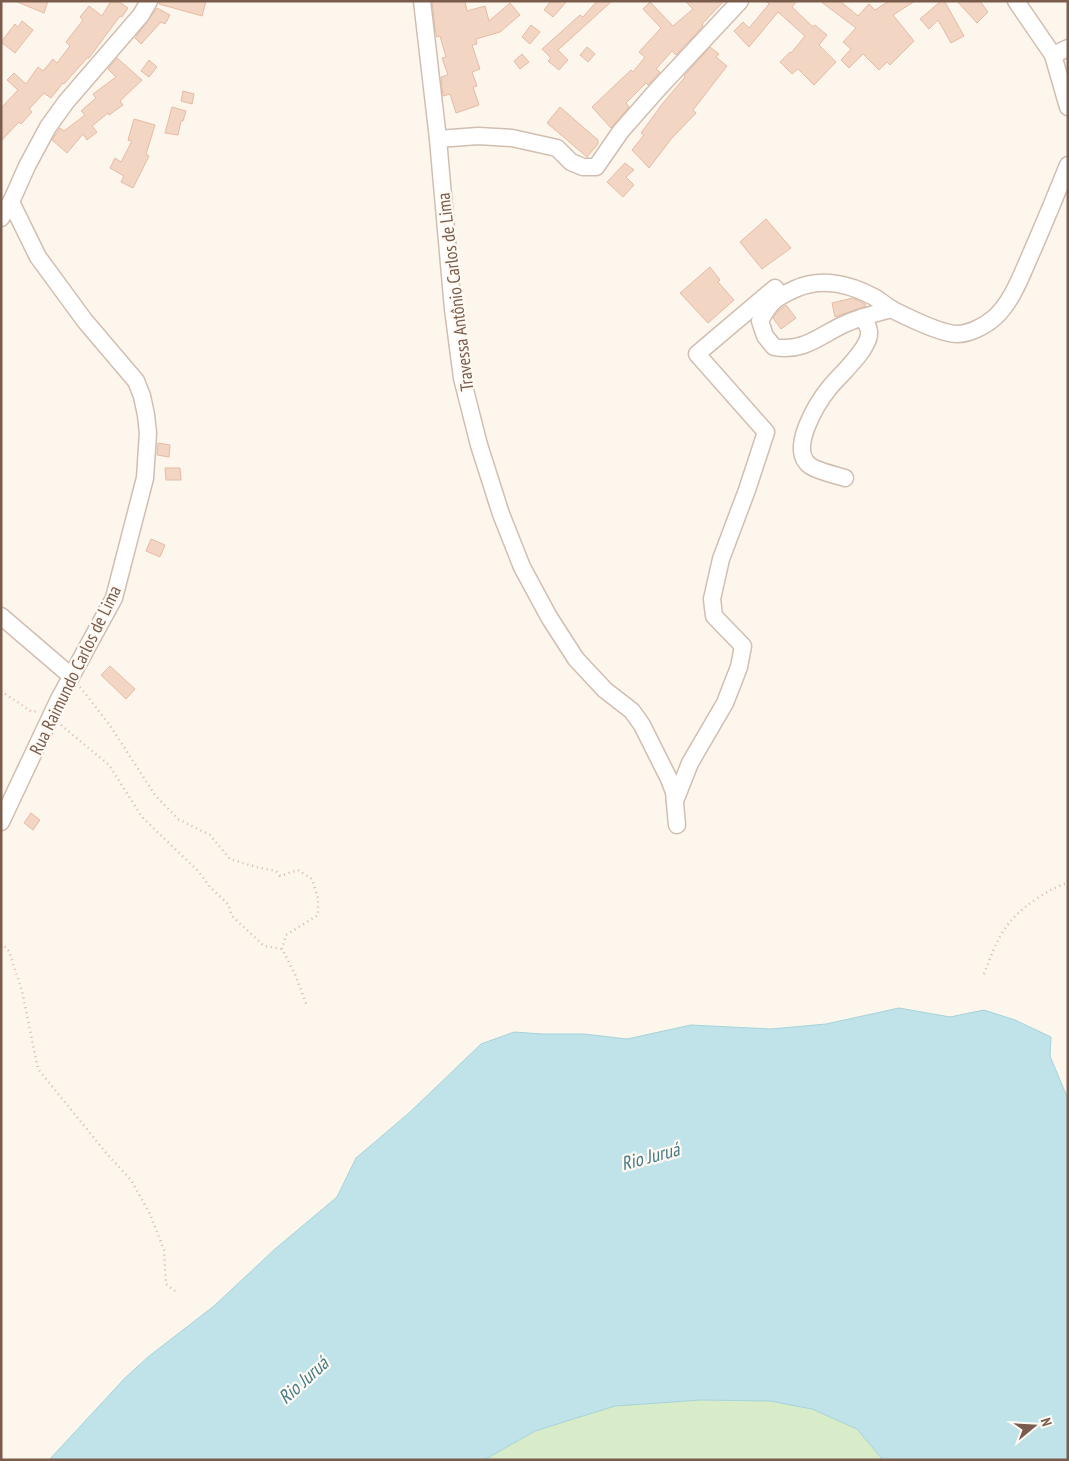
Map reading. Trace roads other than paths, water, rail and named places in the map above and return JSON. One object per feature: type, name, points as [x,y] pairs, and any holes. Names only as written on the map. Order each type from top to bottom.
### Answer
[{"type":"street","points":[[1,218],[11,202],[27,166],[48,127],[66,102],[141,15],[149,1]]},
{"type":"street","name":"Travessa Antônio Carlos de Lima","points":[[422,1],[438,139],[453,309],[462,378],[479,444],[501,514],[522,567],[549,617],[576,659],[605,690],[632,711],[642,724],[670,779],[675,801],[677,825]]},
{"type":"street","points":[[438,139],[478,136],[512,138],[557,148],[571,162],[584,167],[596,167],[627,124],[740,1]]},
{"type":"street","points":[[1016,1],[1061,52],[1068,107]]},
{"type":"street","points":[[892,309],[848,322],[810,343],[787,350],[774,347],[765,336],[760,321],[768,306],[781,296],[813,283],[837,283],[854,287],[876,298],[892,309],[936,329],[956,334],[972,330],[994,318],[1005,305],[1018,282],[1068,165]]},
{"type":"street","name":"Rua Raimundo Carlos de Lima","points":[[1,822],[71,676],[114,598],[145,478],[148,433],[142,396],[136,381],[85,321],[38,257],[11,202]]},
{"type":"street","points":[[675,801],[690,763],[725,703],[740,667],[743,646],[714,616],[712,599],[721,559],[766,432],[697,354],[775,288],[781,296]]},
{"type":"street","points":[[845,478],[809,466],[801,454],[802,439],[816,407],[866,342],[869,335],[863,317]]},
{"type":"street","points":[[1,616],[71,676]]},
{"type":"water","name":"Rio Juruá","points":[[899,1008],[950,1017],[984,1010],[1015,1020],[1051,1037],[1050,1056],[1068,1099],[1068,1460],[883,1460],[857,1429],[812,1409],[770,1401],[701,1400],[615,1406],[535,1431],[484,1460],[49,1460],[125,1378],[148,1357],[214,1306],[275,1249],[337,1197],[356,1158],[409,1113],[481,1044],[514,1032],[584,1034],[627,1039],[691,1025],[771,1029],[826,1024]]}]
